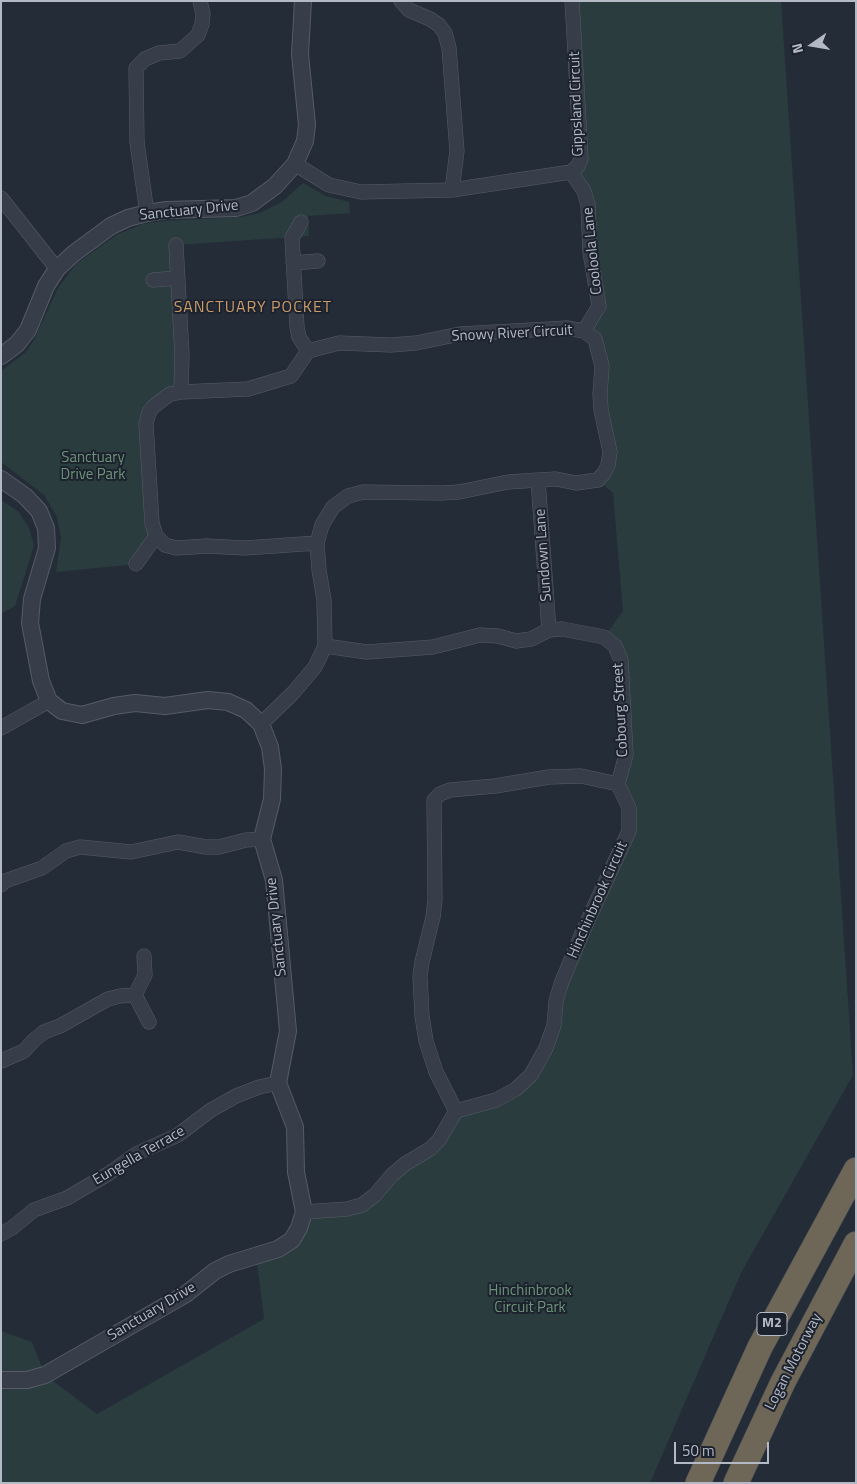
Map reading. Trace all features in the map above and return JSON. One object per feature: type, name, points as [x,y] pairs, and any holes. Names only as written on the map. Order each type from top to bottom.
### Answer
[{"type":"highway","name":"M2","points":[[698,1483],[760,1347],[856,1170]]},
{"type":"highway","name":"Logan Motorway","points":[[736,1483],[783,1382],[856,1244]]},
{"type":"street","points":[[147,213],[137,142],[136,68],[145,59],[159,53],[180,51],[198,36],[203,14],[200,1]]},
{"type":"street","points":[[400,1],[409,10],[439,25],[445,33],[449,48],[457,151],[452,190]]},
{"type":"street","name":"Gippsland Circuit","points":[[295,164],[329,185],[362,192],[452,190],[571,172],[578,166],[581,159],[572,1]]},
{"type":"street","name":"Sanctuary Drive","points":[[1,356],[17,344],[28,330],[46,286],[57,269],[73,254],[111,226],[128,218],[147,213],[167,210],[236,208],[252,203],[275,186],[295,164],[305,141],[307,124],[300,54],[302,2]]},
{"type":"street","name":"Cooloola Lane","points":[[571,172],[584,191],[588,205],[590,252],[599,306],[584,331]]},
{"type":"street","points":[[1,198],[57,269]]},
{"type":"street","points":[[301,222],[292,238],[299,336],[308,351],[291,376],[248,389],[170,394],[149,412],[146,424],[152,524],[156,536],[165,545],[176,548],[207,546],[245,548],[317,543]]},
{"type":"street","points":[[176,245],[182,355],[180,392]]},
{"type":"street","points":[[294,263],[318,261]]},
{"type":"street","points":[[153,280],[178,278]]},
{"type":"street","name":"Snowy River Circuit","points":[[308,351],[339,343],[391,345],[416,343],[460,334],[567,328],[584,331],[595,339],[602,366],[601,410],[610,452],[608,465],[598,480],[576,483],[556,479],[538,480],[508,482],[459,492],[363,492],[348,496],[333,507],[322,525],[317,543],[324,600],[325,646]]},
{"type":"street","points":[[1,479],[25,496],[39,511],[46,528],[47,548],[32,600],[30,623],[41,681],[49,701],[62,711],[82,715],[114,706],[135,703],[165,706],[208,700],[228,702],[246,710],[260,724],[270,747],[273,769],[272,799],[262,839],[246,840],[213,847],[178,842],[131,852],[80,847],[66,851],[42,868],[5,881],[1,885]]},
{"type":"street","name":"Sundown Lane","points":[[538,480],[549,630]]},
{"type":"street","points":[[136,564],[156,536]]},
{"type":"street","name":"Cobourg Street","points":[[325,646],[367,652],[423,648],[480,635],[498,636],[516,641],[524,640],[531,639],[549,630],[562,629],[604,637],[615,646],[621,660],[626,755],[618,784]]},
{"type":"street","points":[[260,724],[293,693],[315,667],[325,646]]},
{"type":"street","points":[[1,728],[49,701]]},
{"type":"street","points":[[278,1083],[295,1126],[296,1172],[304,1212],[347,1209],[362,1205],[375,1195],[392,1175],[405,1164],[430,1149],[439,1140],[456,1111],[436,1072],[426,1041],[422,1016],[420,976],[434,917],[435,900],[434,800],[440,794],[450,790],[495,786],[549,776],[581,776],[618,784]]},
{"type":"street","name":"Hinchinbrook Circuit","points":[[456,1111],[496,1100],[516,1089],[531,1075],[546,1048],[554,1025],[556,1002],[561,984],[629,831],[629,808],[618,784]]},
{"type":"street","name":"Sanctuary Drive","points":[[262,839],[274,880],[288,1031],[278,1083]]},
{"type":"street","points":[[135,995],[145,975],[144,956]]},
{"type":"street","points":[[135,995],[149,1022]]},
{"type":"street","points":[[1,1061],[24,1051],[44,1032],[60,1026],[108,999],[135,995]]},
{"type":"street","name":"Eungella Terrace","points":[[1,1234],[12,1228],[34,1210],[67,1198],[108,1174],[136,1154],[178,1135],[211,1110],[236,1096],[259,1087],[278,1083]]},
{"type":"street","name":"Sanctuary Drive","points":[[1,1380],[27,1380],[45,1374],[186,1294],[222,1268],[256,1254],[278,1249],[292,1240],[299,1228],[304,1212]]},
{"type":"green space","name":"Hinchinbrook Circuit Park","points":[[572,1],[781,1],[853,1075],[741,1273],[650,1483],[1,1483],[1,1331],[32,1342],[45,1375],[97,1414],[264,1319],[256,1255],[278,1249],[304,1212],[347,1209],[430,1149],[456,1111],[496,1100],[531,1075],[556,1001],[629,831],[623,770],[621,660],[604,637],[623,611],[613,493],[598,480],[604,473],[602,366],[584,331],[599,305],[578,166]]},
{"type":"green space","name":"Sanctuary Drive Park","points":[[303,183],[326,196],[349,202],[350,213],[308,216],[309,236],[176,245],[181,392],[149,412],[156,536],[136,564],[56,572],[61,538],[57,517],[44,495],[1,462],[1,371],[26,352],[34,340],[58,288],[76,264],[118,234],[143,224],[163,221],[242,217],[260,213],[282,202]]},
{"type":"green space","points":[[1,500],[19,512],[29,528],[34,546],[15,606],[1,614]]},
{"type":"district","name":"SANCTUARY POCKET","points":[[253,308]]}]
